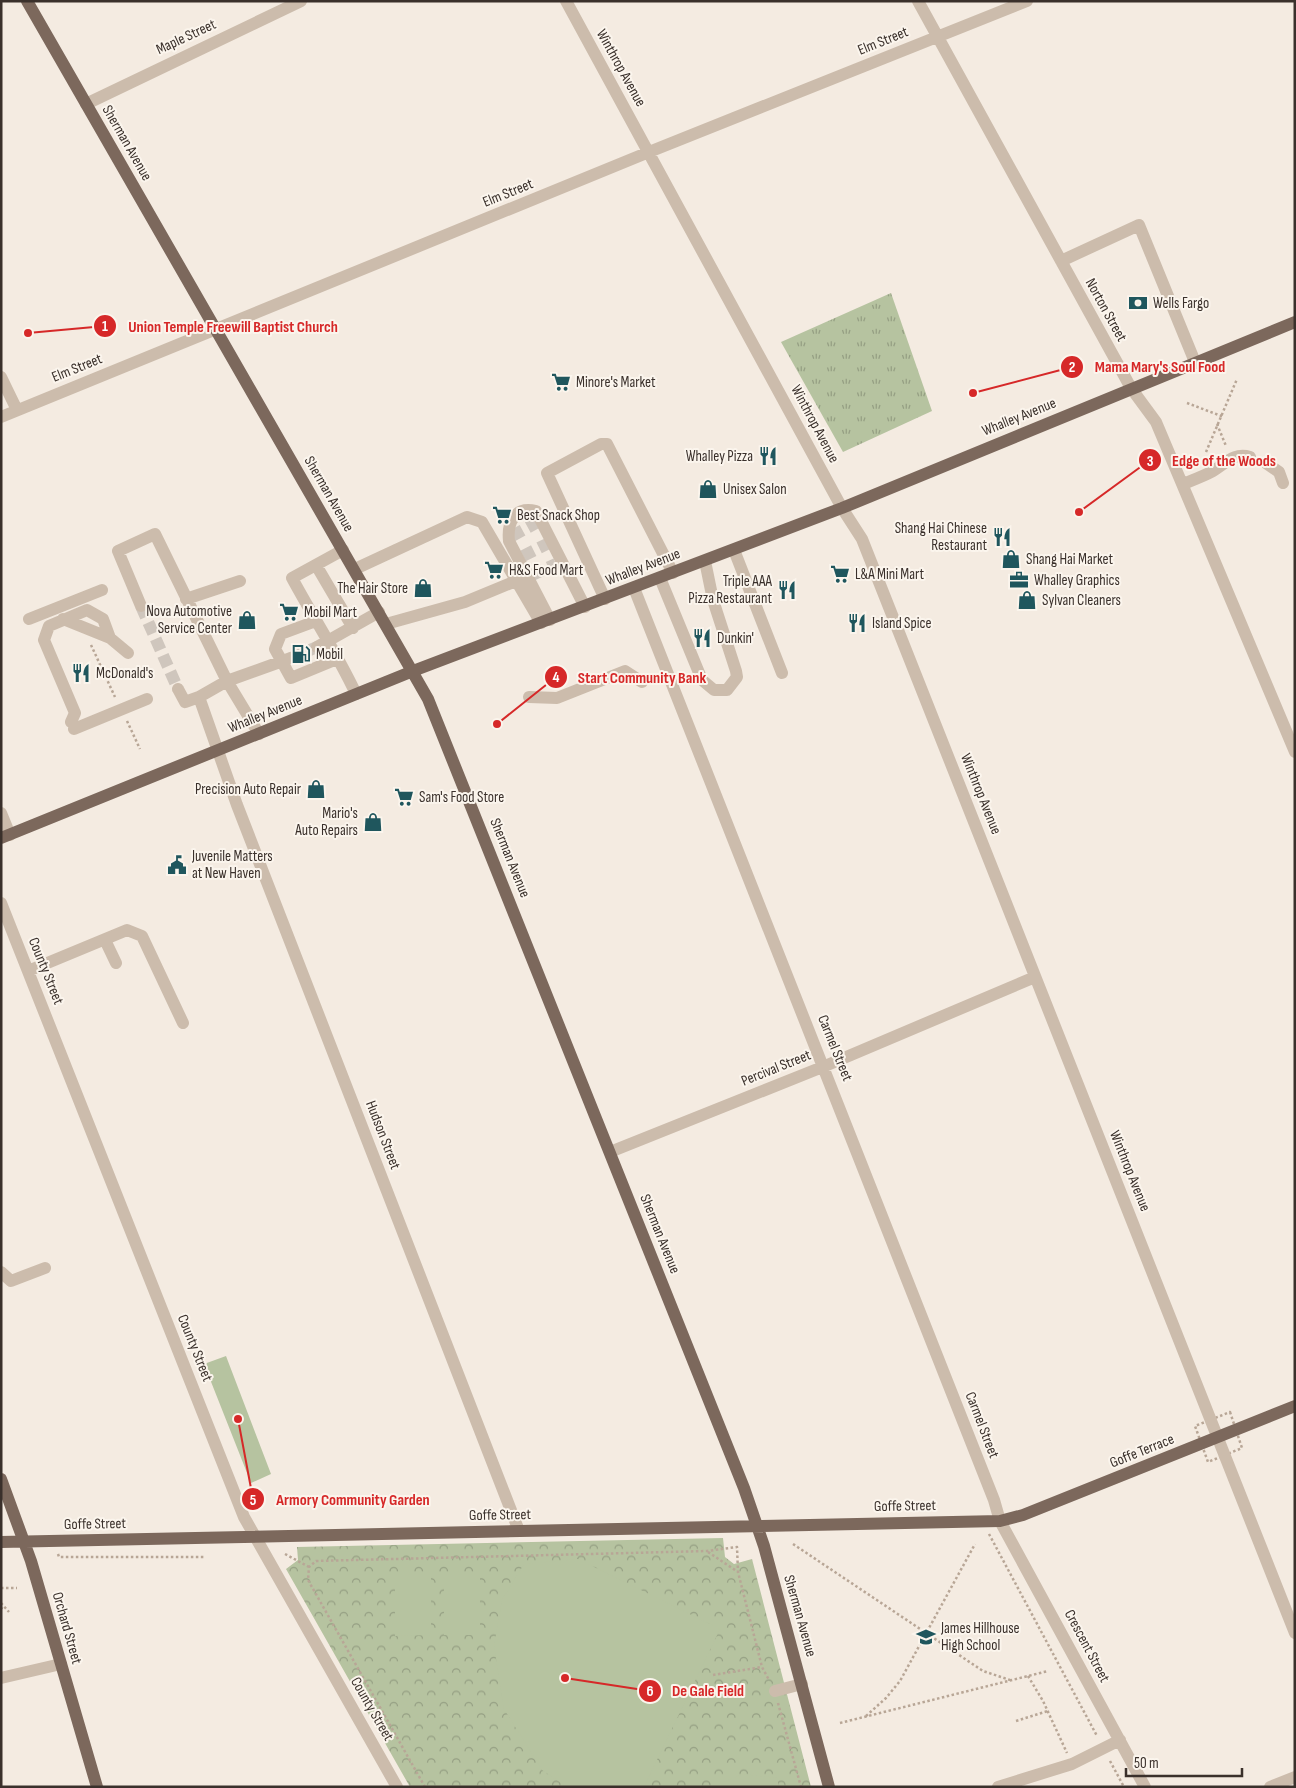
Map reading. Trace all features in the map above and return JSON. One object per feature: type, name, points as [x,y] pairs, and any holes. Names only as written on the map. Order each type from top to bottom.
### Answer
[{"type":"main road","name":"Sherman Avenue","points":[[27,1],[428,699],[758,1527],[829,1787]]},
{"type":"main road","name":"Whalley Avenue","points":[[6,836],[413,671],[842,508],[1295,322]]},
{"type":"main road","name":"Goffe Terrace","points":[[1000,1521],[1023,1515],[1295,1406]]},
{"type":"main road","name":"Orchard Street","points":[[1,1479],[24,1542],[96,1787]]},
{"type":"main road","name":"Goffe Street","points":[[1,1542],[1000,1521]]},
{"type":"street","name":"Maple Street","points":[[86,104],[301,1]]},
{"type":"street","name":"Winthrop Avenue","points":[[566,1],[842,508],[864,544],[1295,1633]]},
{"type":"street","name":"Norton Street","points":[[918,1],[1132,388],[1156,422],[1295,752]]},
{"type":"street","name":"Elm Street","points":[[1,417],[649,152],[1027,1]]},
{"type":"street","points":[[1061,261],[1139,225],[1195,362]]},
{"type":"street","points":[[1,377],[17,410]]},
{"type":"street","points":[[605,599],[547,473],[601,444],[607,444],[673,573]]},
{"type":"street","points":[[1183,484],[1213,471],[1231,458],[1244,455],[1250,457]]},
{"type":"street","points":[[1266,463],[1279,472],[1283,482]]},
{"type":"street","points":[[546,622],[525,578],[520,558],[510,537],[508,528],[514,516],[519,512],[536,511],[539,522],[559,563],[585,607]]},
{"type":"street","points":[[354,569],[467,517],[482,522],[525,578]]},
{"type":"street","points":[[141,606],[118,550],[154,534],[227,681],[259,734]]},
{"type":"street","points":[[343,550],[292,578],[316,621],[322,645],[343,667],[356,694]]},
{"type":"street","points":[[734,550],[782,673]]},
{"type":"street","points":[[660,578],[702,680],[714,690],[727,690],[737,677],[736,671],[713,600],[705,561]]},
{"type":"street","points":[[316,564],[353,628]]},
{"type":"street","points":[[386,624],[465,602],[525,578]]},
{"type":"street","points":[[186,599],[240,581]]},
{"type":"street","name":"Carmel Street","points":[[634,588],[825,1066],[994,1500],[1000,1521]]},
{"type":"street","points":[[30,619],[102,590]]},
{"type":"street","points":[[110,638],[103,619],[87,610],[49,626],[44,640],[75,713],[73,725],[147,699]]},
{"type":"street","points":[[322,645],[379,612]]},
{"type":"street","points":[[64,619],[110,638],[128,653]]},
{"type":"street","points":[[316,621],[281,634],[275,649],[287,660],[291,678],[337,659]]},
{"type":"street","points":[[178,688],[184,702],[199,697],[227,681],[287,660]]},
{"type":"street","points":[[529,697],[557,698],[625,671],[642,682]]},
{"type":"street","name":"Hudson Street","points":[[199,697],[217,752],[519,1531]]},
{"type":"street","points":[[1,813],[6,836]]},
{"type":"street","name":"County Street","points":[[1,903],[244,1517],[397,1787]]},
{"type":"street","points":[[28,971],[127,930],[142,936],[183,1023]]},
{"type":"street","points":[[105,940],[116,963]]},
{"type":"street","name":"Percival Street","points":[[610,1152],[825,1066],[1036,977]]},
{"type":"street","points":[[1,1272],[11,1280],[45,1268]]},
{"type":"street","name":"Crescent Street","points":[[1000,1521],[1146,1787]]},
{"type":"street","points":[[1,1678],[61,1664]]},
{"type":"street","points":[[775,1691],[802,1684]]},
{"type":"street","points":[[998,1787],[1072,1764],[1120,1740]]},
{"type":"street","points":[[1270,1787],[1295,1777]]},
{"type":"path","points":[[1206,452],[1217,424],[1223,417],[1237,379]]},
{"type":"path","points":[[1187,402],[1223,417]]},
{"type":"path","points":[[1217,424],[1231,458]]},
{"type":"path","points":[[88,640],[116,699]]},
{"type":"path","points":[[125,716],[140,749]]},
{"type":"path","points":[[983,1521],[1124,1787]]},
{"type":"path","points":[[793,1544],[983,1671],[1010,1680]]},
{"type":"path","points":[[864,1717],[895,1689],[975,1544]]},
{"type":"path","points":[[308,1567],[316,1561],[327,1560],[490,1558],[707,1551],[737,1547],[738,1572],[762,1667],[775,1691],[801,1787]]},
{"type":"path","points":[[707,1551],[738,1572]]},
{"type":"path","points":[[57,1553],[59,1557],[204,1557]]},
{"type":"path","points":[[285,1554],[308,1567]]},
{"type":"path","points":[[308,1567],[308,1580],[424,1787]]},
{"type":"path","points":[[1,1588],[17,1588]]},
{"type":"path","points":[[1,1603],[9,1612]]},
{"type":"path","points":[[1,1607],[2,1611]]},
{"type":"path","points":[[713,1675],[762,1667]]},
{"type":"path","points":[[840,1723],[1048,1671]]},
{"type":"path","points":[[1028,1676],[1048,1711],[1072,1764]]},
{"type":"path","points":[[1016,1721],[1048,1711]]},
{"type":"green space","points":[[891,293],[932,411],[843,452],[781,342]]},
{"type":"green space","points":[[226,1356],[271,1474],[251,1483],[204,1364]]},
{"type":"green space","points":[[723,1538],[725,1557],[734,1564],[752,1559],[811,1787],[410,1787],[286,1569],[298,1560],[297,1547]]},
{"type":"green space","points":[[578,1559],[720,1629],[644,1787],[567,1787],[542,1770],[504,1709],[494,1646],[502,1600],[524,1564]]},
{"type":"green space","points":[[395,1575],[431,1575],[431,1635],[395,1636]]},
{"type":"green space","points":[[444,1575],[480,1575],[480,1635],[444,1635]]},
{"type":"green space","points":[[743,1774],[778,1778],[778,1787],[712,1787]]},
{"type":"tunnel","points":[[512,536],[536,523]]},
{"type":"tunnel","points":[[523,556],[547,544]]},
{"type":"tunnel","points":[[532,575],[556,564]]},
{"type":"tunnel","points":[[141,606],[178,689]]},
{"type":"tunnel","points":[[291,658],[317,647]]},
{"type":"place","name":"Wells Fargo","points":[[1138,303]]},
{"type":"place","name":"Union Temple Freewill Baptist Church","points":[[28,333]]},
{"type":"place","name":"Minore's Market","points":[[561,382]]},
{"type":"place","name":"Mama Mary's Soul Food","points":[[973,393]]},
{"type":"place","name":"Whalley Pizza","points":[[768,456]]},
{"type":"place","name":"Unisex Salon","points":[[708,489]]},
{"type":"place","name":"Edge of the Woods","points":[[1079,512]]},
{"type":"place","name":"Best Snack Shop","points":[[502,515]]},
{"type":"place","name":"Shang Hai Chinese Restaurant","points":[[1002,537]]},
{"type":"place","name":"Shang Hai Market","points":[[1011,559]]},
{"type":"place","name":"H&S Food Mart","points":[[494,570]]},
{"type":"place","name":"L&A Mini Mart","points":[[840,574]]},
{"type":"place","name":"Whalley Graphics","points":[[1019,580]]},
{"type":"place","name":"The Hair Store","points":[[423,588]]},
{"type":"place","name":"Triple AAA Pizza Restaurant","points":[[787,590]]},
{"type":"place","name":"Sylvan Cleaners","points":[[1027,600]]},
{"type":"place","name":"Mobil Mart","points":[[289,612]]},
{"type":"place","name":"Nova Automotive Service Center","points":[[247,620]]},
{"type":"place","name":"Island Spice","points":[[857,623]]},
{"type":"place","name":"Dunkin'","points":[[702,638]]},
{"type":"place","name":"Mobil","points":[[301,654]]},
{"type":"place","name":"McDonald's","points":[[81,673]]},
{"type":"place","name":"Start Community Bank","points":[[497,724]]},
{"type":"place","name":"Precision Auto Repair","points":[[316,789]]},
{"type":"place","name":"Sam's Food Store","points":[[404,797]]},
{"type":"place","name":"Mario's Auto Repairs","points":[[373,822]]},
{"type":"place","name":"Juvenile Matters at New Haven","points":[[177,865]]},
{"type":"place","name":"Armory Community Garden","points":[[238,1419]]},
{"type":"place","name":"James Hillhouse High School","points":[[926,1637]]},
{"type":"place","name":"De Gale Field","points":[[565,1678]]}]
